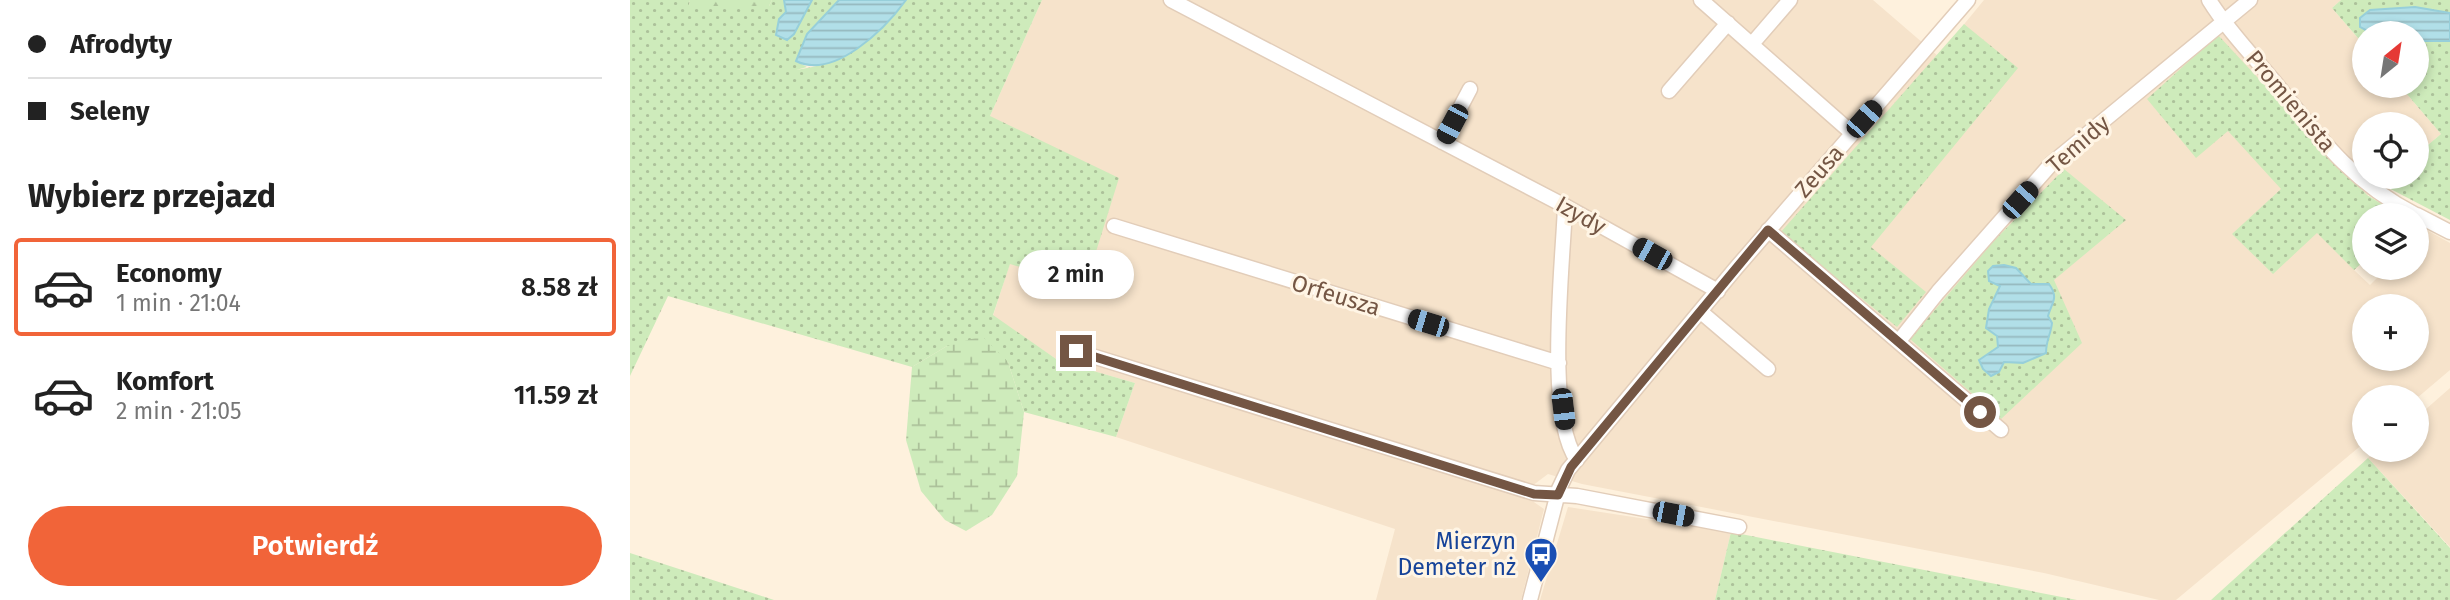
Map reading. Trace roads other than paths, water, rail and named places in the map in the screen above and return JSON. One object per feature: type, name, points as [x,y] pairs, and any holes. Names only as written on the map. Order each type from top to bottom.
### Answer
[{"type":"street","name":"Izydy","points":[[1171,0],[1565,206],[1718,291]]},
{"type":"street","points":[[1701,0],[1852,133]]},
{"type":"street","points":[[1752,44],[1790,0]]},
{"type":"street","name":"Zeusa","points":[[1530,600],[1565,475],[1768,230],[1968,0]]},
{"type":"street","name":"Promienista","points":[[2209,0],[2324,143],[2360,181],[2393,203]]},
{"type":"street","name":"Temidy","points":[[1899,341],[1938,292],[2053,163],[2250,0]]},
{"type":"street","points":[[1669,91],[1728,23]]},
{"type":"street","points":[[1442,142],[1470,89]]},
{"type":"street","points":[[1565,206],[1559,363],[1566,433],[1577,460]]},
{"type":"street","name":"Promienista","points":[[2429,221],[2450,232]]},
{"type":"street","name":"Orfeusza","points":[[1114,226],[1559,363]]},
{"type":"street","points":[[1768,230],[2001,430]]},
{"type":"street","points":[[1700,312],[1768,369]]},
{"type":"street","points":[[1076,351],[1534,494],[1558,495],[1739,527]]},
{"type":"water","points":[[784,0],[812,0],[794,34],[787,40],[776,35],[779,19],[786,12]]},
{"type":"water","points":[[839,0],[906,0],[872,37],[842,58],[826,64],[811,65],[796,61],[807,34]]},
{"type":"water","points":[[2415,7],[2450,13],[2450,41],[2429,41],[2429,21],[2360,21],[2370,10]]},
{"type":"water","points":[[1993,266],[2016,268],[2031,284],[2049,284],[2054,297],[2048,316],[2052,323],[2046,353],[2023,363],[2004,362],[1999,372],[1991,376],[1983,369],[1979,360],[1998,347],[1997,336],[1986,328],[1989,309],[2000,286],[1989,281],[1988,271]]},
{"type":"place","name":"Mierzyn Demeter nż","points":[[1541,584]]}]
